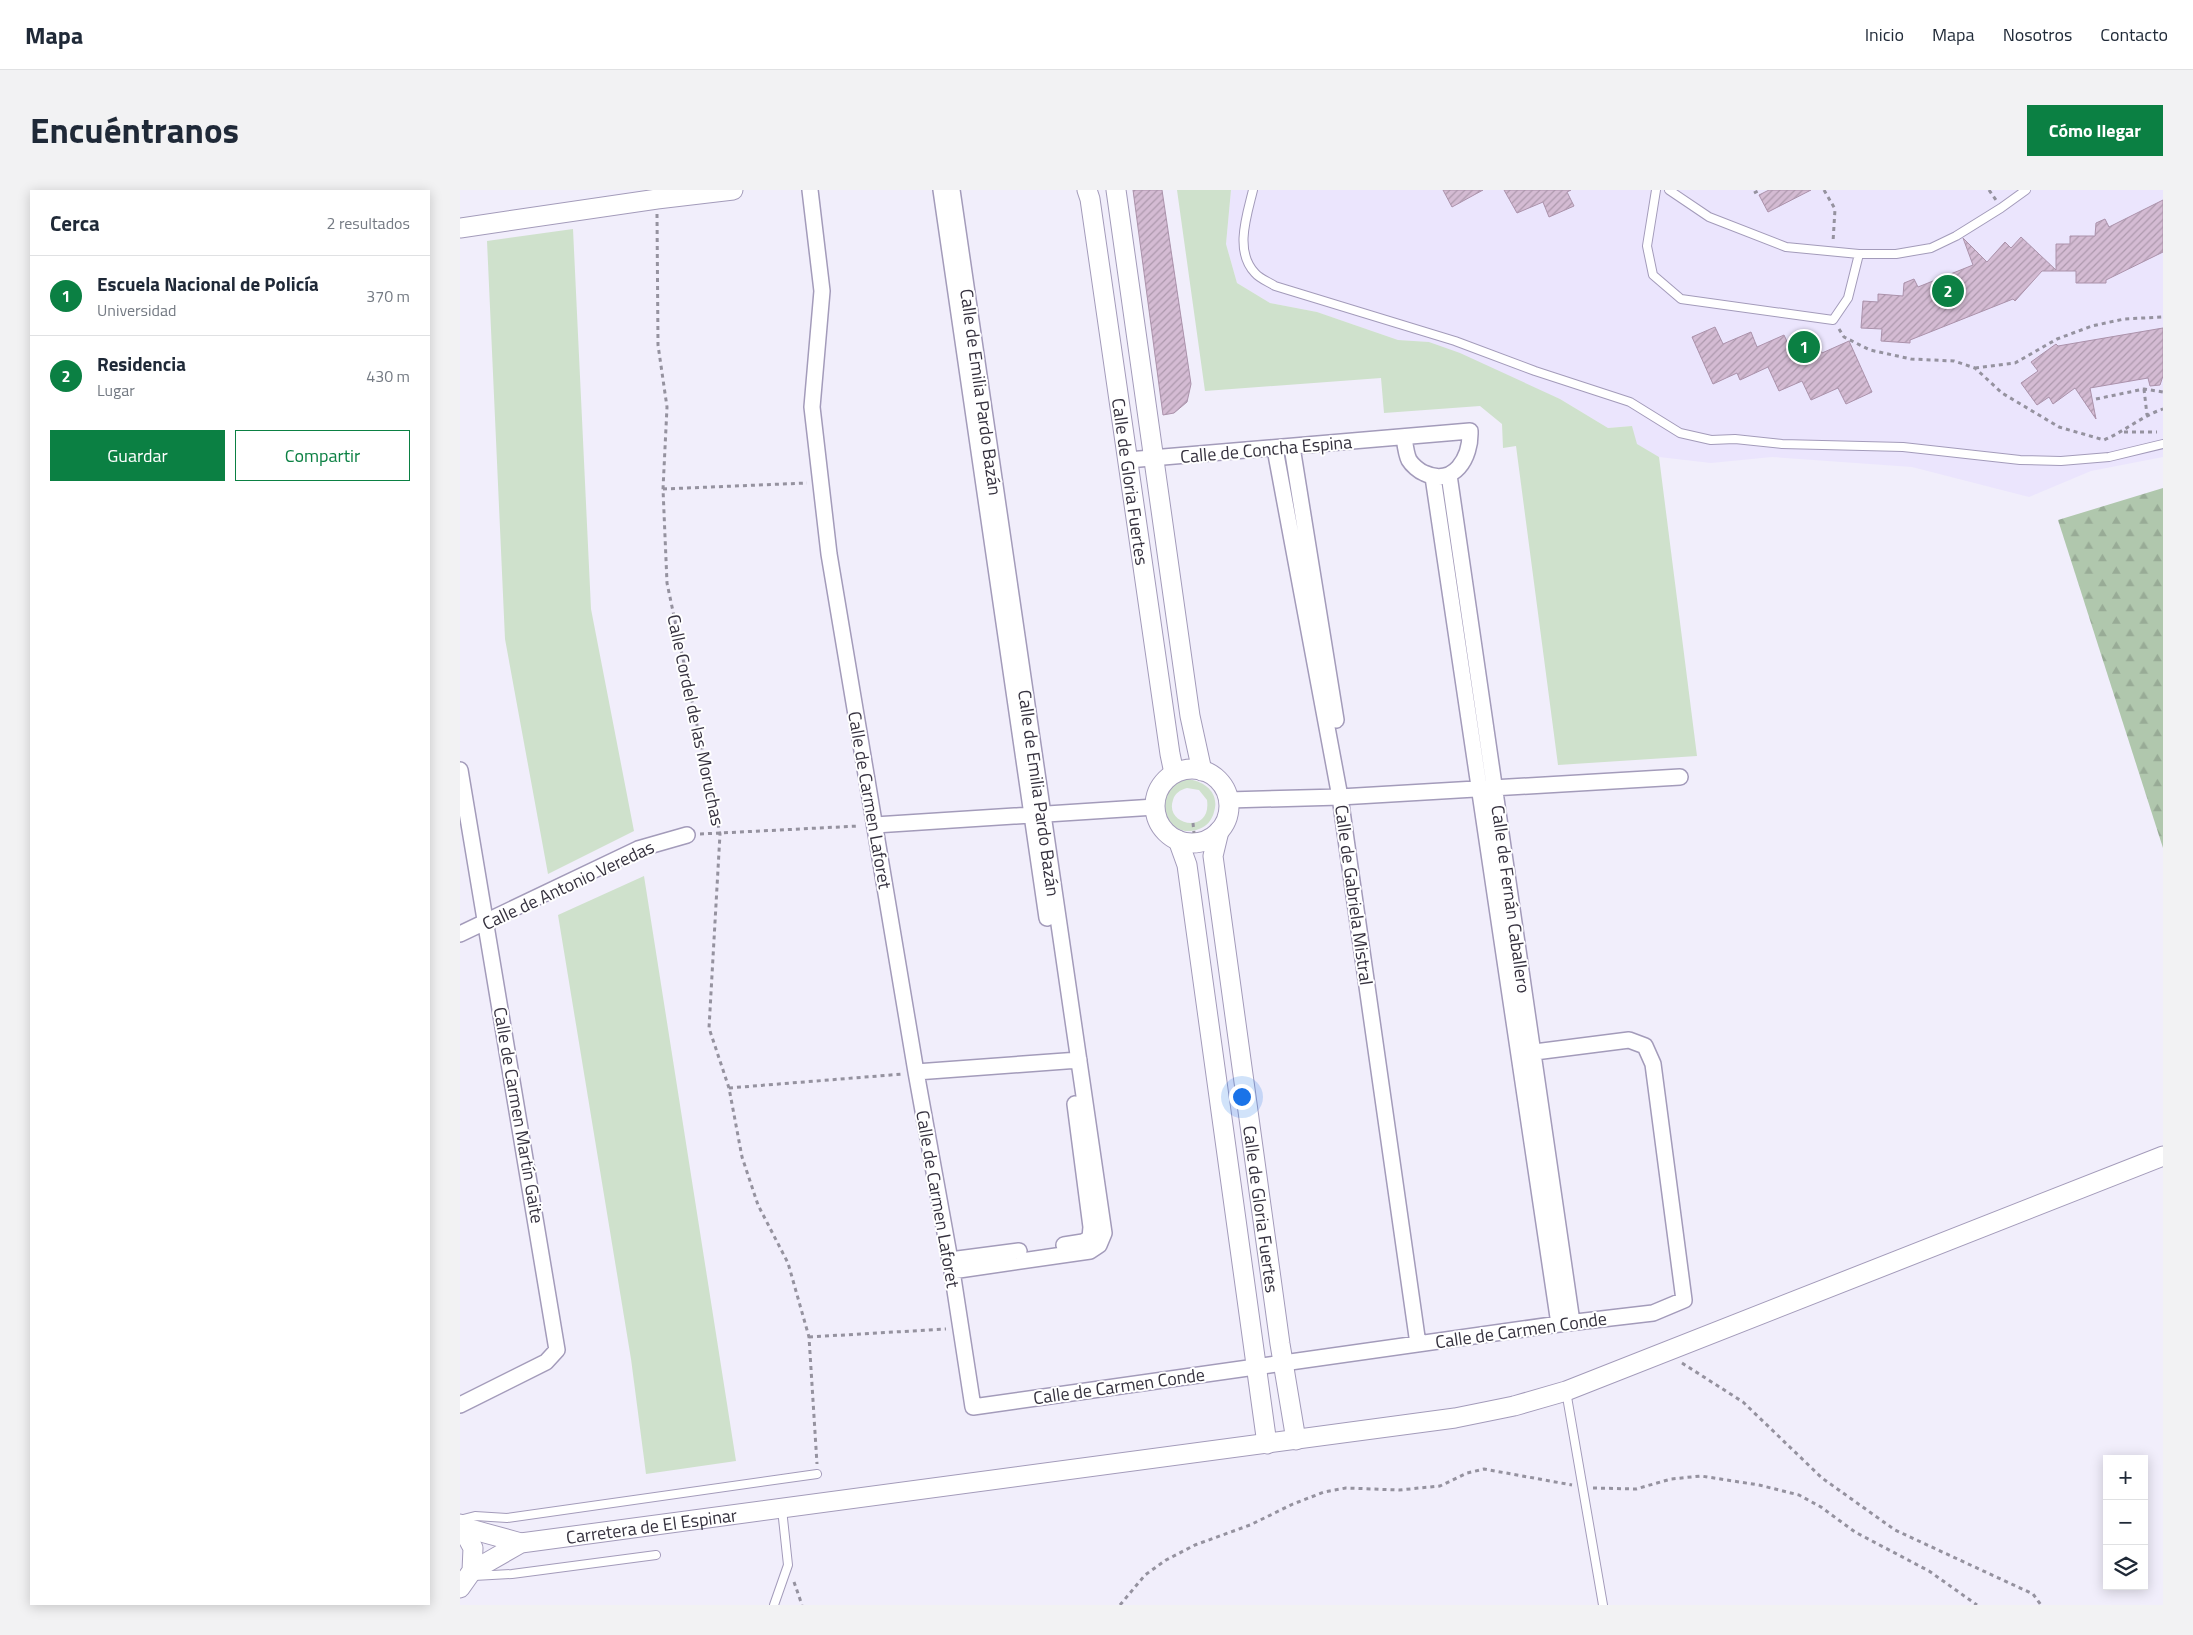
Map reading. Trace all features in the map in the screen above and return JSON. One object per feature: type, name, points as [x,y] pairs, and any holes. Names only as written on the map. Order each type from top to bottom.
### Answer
[{"type":"street","points":[[460,228],[656,194],[733,190]]},
{"type":"street","name":"Calle de Carmen Laforet","points":[[810,190],[822,291],[812,407],[829,554],[916,1072],[951,1266],[972,1407]]},
{"type":"street","name":"Calle de Emilia Pardo Bazán","points":[[941,190],[1074,1061],[1091,1227],[1090,1238],[1083,1242],[951,1266]]},
{"type":"street","name":"Calle de Emilia Pardo Bazán","points":[[952,190],[1036,815]]},
{"type":"street","name":"Calle de Gloria Fuertes","points":[[1087,190],[1092,208],[1174,773]]},
{"type":"street","name":"Calle de Gloria Fuertes","points":[[1116,190],[1190,716],[1202,771]]},
{"type":"street","name":"Calle de Concha Espina","points":[[1128,460],[1470,431],[1471,446],[1464,463],[1449,475]]},
{"type":"street","points":[[1404,437],[1409,461],[1420,471],[1433,478],[1449,475]]},
{"type":"street","name":"Calle de Gabriela Mistral","points":[[1292,447],[1423,1343]]},
{"type":"street","name":"Calle de Gabriela Mistral","points":[[1275,448],[1344,796]]},
{"type":"street","name":"Calle de Fernán Caballero","points":[[1449,475],[1495,788],[1526,1053]]},
{"type":"street","name":"Calle de Fernán Caballero","points":[[1433,478],[1479,789],[1526,1053],[1566,1323]]},
{"type":"street","points":[[1192,769],[1202,771],[1211,775],[1219,782],[1228,800],[1227,816],[1219,831],[1204,840],[1187,842],[1178,840],[1161,827],[1155,807],[1160,788],[1174,773],[1192,769]]},
{"type":"street","name":"Calle de Carmen Martín Gaite","points":[[460,770],[557,1350],[546,1362],[460,1405]]},
{"type":"street","points":[[1228,800],[1344,796],[1680,777]]},
{"type":"street","points":[[875,826],[1155,807]]},
{"type":"street","name":"Calle de Gloria Fuertes","points":[[1219,831],[1213,856],[1296,1440]]},
{"type":"street","name":"Calle de Antonio Veredas","points":[[460,934],[638,848],[687,835]]},
{"type":"street","name":"Calle de Gloria Fuertes","points":[[1178,840],[1187,865],[1267,1444]]},
{"type":"street","name":"Calle de Carmen Conde","points":[[972,1407],[1566,1323],[1653,1313],[1684,1300],[1653,1064],[1645,1046],[1629,1040],[1526,1053]]},
{"type":"street","points":[[916,1072],[1074,1061]]},
{"type":"street","name":"Carretera de El Espinar","points":[[461,1524],[521,1543],[782,1510],[1296,1440],[1455,1418],[1514,1406],[1566,1391],[1668,1349],[2163,1156]]},
{"type":"street","points":[[461,1524],[473,1548],[467,1578]]},
{"type":"street","name":"Carretera de El Espinar","points":[[467,1578],[521,1543]]},
{"type":"lane","points":[[1253,190],[1244,239],[1246,260],[1255,274],[1275,286],[1455,341],[1630,402],[1680,433],[1711,440],[1735,439],[1782,444],[1903,447],[2020,460],[2061,461],[2109,457],[2163,444]]},
{"type":"lane","points":[[1656,190],[1647,246],[1653,275],[1681,299],[1833,320],[1848,298],[1859,254]]},
{"type":"lane","points":[[1669,190],[1709,217],[1786,247],[1859,254],[1896,254],[1930,248],[1974,225],[2026,190]]},
{"type":"lane","points":[[1566,1391],[1603,1605]]},
{"type":"lane","points":[[461,1524],[474,1516],[507,1518],[817,1474]]},
{"type":"lane","points":[[774,1605],[788,1565],[782,1510]]},
{"type":"lane","points":[[467,1578],[656,1555]]},
{"type":"path","points":[[1754,193],[1760,190]]},
{"type":"path","points":[[1824,190],[1835,209],[1833,251]]},
{"type":"path","name":"Calle Cordel de las Moruchas","points":[[656,194],[658,345],[667,407],[663,489],[667,583],[720,834],[709,1028],[729,1088],[742,1157],[758,1205],[788,1263],[809,1337],[817,1474]]},
{"type":"path","points":[[1975,368],[2015,363],[2057,339],[2092,326],[2124,319],[2163,317]]},
{"type":"path","points":[[1833,320],[1844,337],[1870,350],[1911,359],[1954,361],[1975,368],[2002,393],[2059,427],[2104,440],[2122,432],[2146,414],[2163,409]]},
{"type":"path","points":[[2144,389],[2146,414]]},
{"type":"path","points":[[2096,399],[2144,389],[2163,392]]},
{"type":"path","points":[[2122,432],[2163,431]]},
{"type":"path","points":[[663,489],[820,483]]},
{"type":"path","points":[[687,835],[875,826]]},
{"type":"path","points":[[729,1088],[916,1072]]},
{"type":"path","points":[[809,1337],[940,1330],[960,1327]]},
{"type":"path","points":[[1668,1349],[1679,1361],[1743,1402],[1822,1478],[1895,1530],[2033,1594],[2041,1605]]},
{"type":"path","points":[[1120,1605],[1145,1575],[1166,1560],[1195,1545],[1250,1525],[1324,1492],[1346,1488],[1400,1490],[1440,1486],[1467,1473],[1484,1469],[1582,1487],[1636,1489],[1671,1479],[1701,1476],[1759,1485],[1799,1495],[1821,1507],[1855,1532],[1930,1571],[1977,1605]]},
{"type":"shaded area","points":[[1231,190],[2163,190],[2163,457],[2091,471],[2029,497],[1912,467],[1772,457],[1711,463],[1659,457],[1636,444],[1632,426],[1608,428],[1560,399],[1429,342],[1398,340],[1317,312],[1270,303],[1237,283],[1226,244]]},
{"type":"green space","points":[[1177,190],[1231,190],[1226,244],[1237,283],[1270,303],[1317,312],[1398,340],[1429,342],[1460,353],[1560,399],[1608,428],[1632,426],[1637,444],[1659,457],[1697,756],[1558,765],[1516,446],[1503,448],[1502,424],[1480,406],[1384,413],[1381,378],[1205,391]]},
{"type":"green space","points":[[573,229],[591,609],[634,831],[548,874],[505,639],[487,241]]},
{"type":"green space","points":[[2163,488],[2163,848],[2058,520]]},
{"type":"green space","points":[[1187,779],[1200,782],[1210,789],[1215,799],[1215,805],[1209,822],[1199,829],[1187,831],[1177,828],[1169,822],[1165,813],[1164,803],[1167,793],[1174,785]],"holes":[[[1187,788],[1199,790],[1207,800],[1207,811],[1203,818],[1196,822],[1188,823],[1181,821],[1175,816],[1172,809],[1175,795]]]},
{"type":"green space","points":[[644,876],[736,1461],[646,1474],[631,1359],[558,915]]},
{"type":"building","points":[[1133,190],[1162,190],[1191,384],[1187,402],[1174,413],[1163,415]]},
{"type":"building","points":[[1443,190],[1483,190],[1452,207]]},
{"type":"building","points":[[1504,190],[1571,190],[1567,192],[1574,206],[1549,217],[1543,202],[1517,213]]},
{"type":"building","points":[[1769,190],[1811,190],[1768,212],[1759,195]]},
{"type":"building","points":[[2163,200],[2163,252],[2106,280],[2106,283],[2076,283],[2076,271],[2042,271],[2015,301],[2013,299],[1910,340],[1910,343],[1881,341],[1882,329],[1861,328],[1863,301],[1878,302],[1878,294],[1903,296],[1904,283],[1914,279],[1918,287],[1973,265],[1963,238],[1987,262],[2005,242],[2011,248],[2021,237],[2056,270],[2056,244],[2070,244],[2070,236],[2095,236],[2096,223],[2105,219],[2109,227]]},
{"type":"building","points":[[1715,327],[1723,344],[1751,332],[1757,347],[1784,335],[1790,348],[1815,337],[1822,353],[1849,341],[1872,392],[1846,404],[1838,388],[1811,400],[1802,381],[1779,391],[1768,367],[1740,380],[1737,373],[1713,384],[1692,337]]},
{"type":"building","points":[[2163,328],[2163,376],[2160,385],[2150,386],[2148,378],[2090,388],[2096,419],[2075,388],[2053,404],[2049,397],[2037,405],[2021,383],[2038,371],[2031,362],[2056,344],[2058,346]]},
{"type":"place","name":"Residencia","points":[[1948,291]]},
{"type":"place","name":"Escuela Nacional de Policía","points":[[1804,347]]}]
